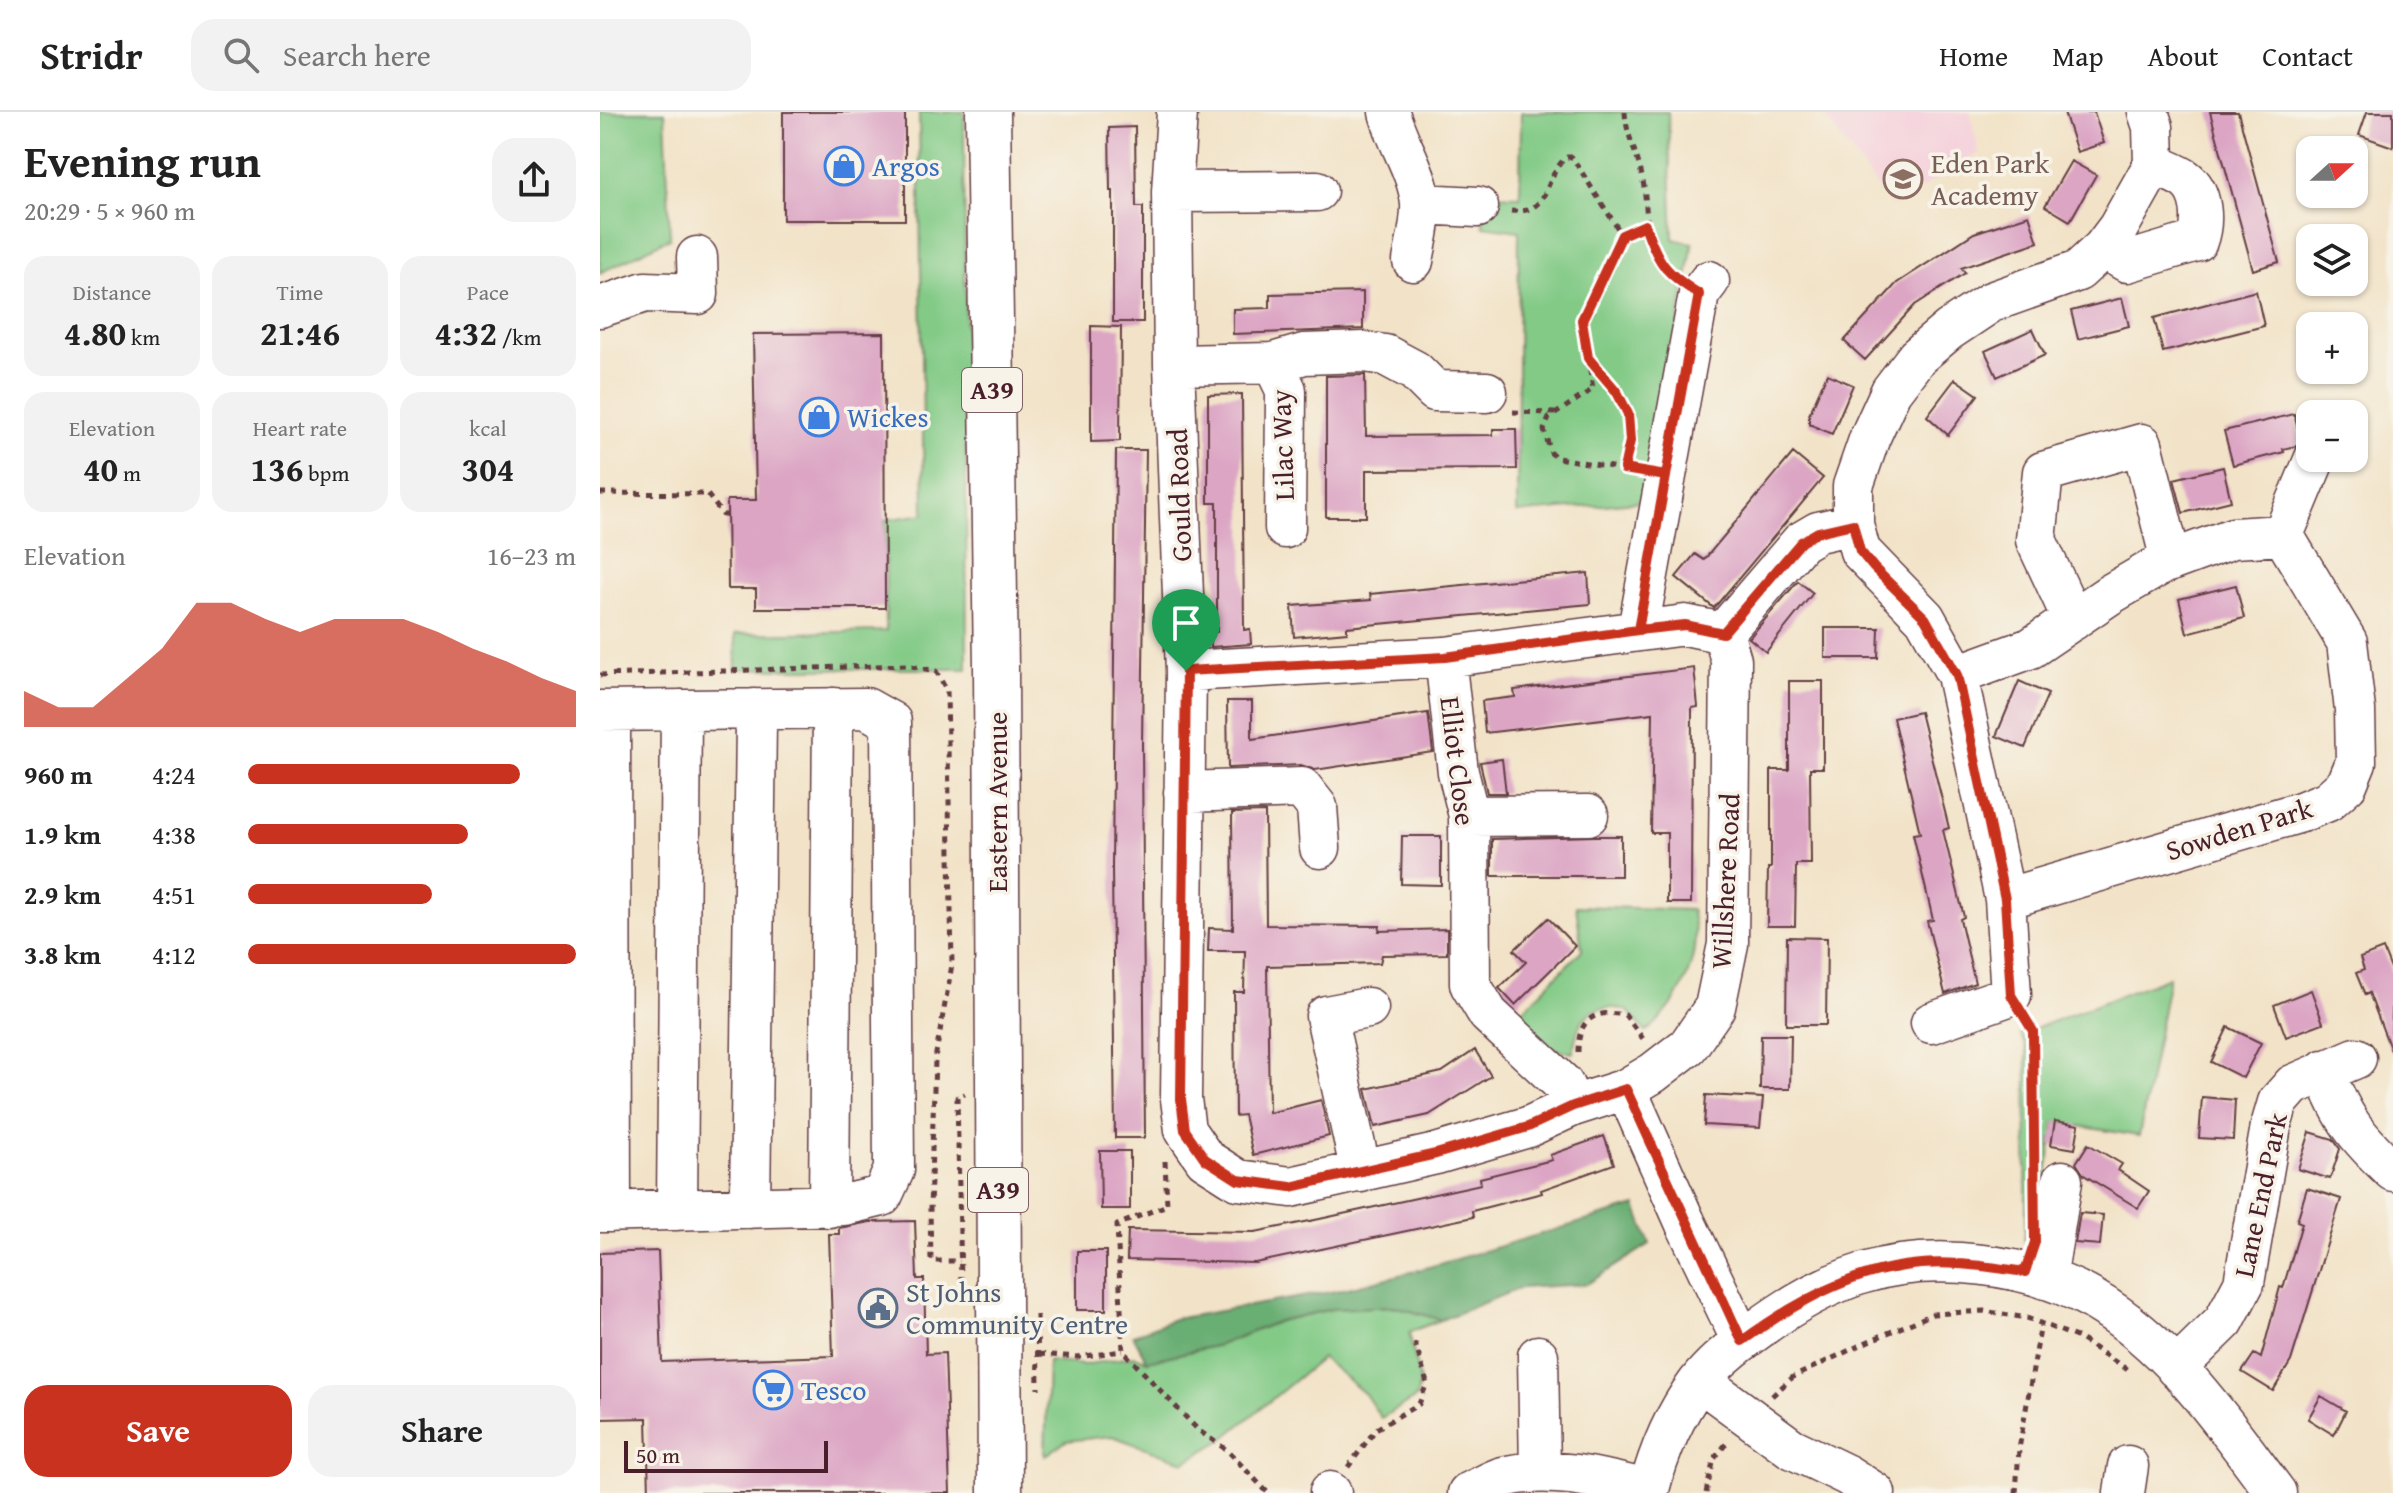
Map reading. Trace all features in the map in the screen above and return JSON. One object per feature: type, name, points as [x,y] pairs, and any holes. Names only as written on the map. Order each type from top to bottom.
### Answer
[{"type":"main road","name":"Eastern Avenue","points":[[988,112],[996,668],[1000,1493]]},
{"type":"street","name":"Gould Road","points":[[1177,112],[1172,192],[1174,365],[1186,671],[1181,1099],[1185,1130],[1205,1159]]},
{"type":"street","points":[[1389,112],[1412,168],[1421,204],[1413,261]]},
{"type":"street","points":[[1931,1023],[2011,995],[2005,899],[1957,675],[1925,618],[1860,551],[1853,524],[1853,486],[1870,437],[1891,391],[1917,357],[1949,330],[1991,302],[2078,271],[2103,248],[2136,199],[2154,164],[2153,127],[2148,112]]},
{"type":"street","points":[[2103,248],[2127,262],[2197,241],[2202,228],[2200,204],[2187,181],[2154,164]]},
{"type":"street","points":[[1172,192],[1317,191]]},
{"type":"street","points":[[1421,204],[1478,207]]},
{"type":"street","points":[[600,307],[645,292],[698,294],[697,257]]},
{"type":"street","points":[[1638,630],[1704,287]]},
{"type":"street","name":"Lilac Way","points":[[1174,365],[1279,376],[1304,354],[1364,352],[1385,355],[1415,371],[1435,391],[1487,392]]},
{"type":"street","name":"Lilac Way","points":[[1279,376],[1285,528]]},
{"type":"street","points":[[2073,620],[2036,540],[2043,472],[2142,444],[2171,561]]},
{"type":"street","points":[[1957,675],[2031,648],[2109,595],[2171,561],[2233,538],[2283,535],[2309,472]]},
{"type":"street","points":[[1186,671],[1445,657],[1685,625],[1723,633],[1801,542],[1818,532],[1853,524]]},
{"type":"street","name":"Sowden Park","points":[[2005,899],[2301,812],[2328,801],[2347,784],[2356,762],[2355,710],[2347,642],[2283,535]]},
{"type":"street","name":"Willshere Road","points":[[1205,1159],[1238,1180],[1291,1187],[1361,1172],[1528,1127],[1642,1079],[1688,1046],[1715,1007],[1728,944],[1731,660],[1723,633]]},
{"type":"street","name":"Elliot Close","points":[[1445,657],[1458,772],[1469,816],[1470,984],[1488,1014],[1563,1084],[1573,1106]]},
{"type":"street","points":[[829,1207],[833,708]]},
{"type":"street","points":[[866,708],[891,722],[894,1170],[882,1196],[829,1207],[605,1212],[605,711],[754,709],[866,708]]},
{"type":"street","points":[[750,1208],[754,709]]},
{"type":"street","points":[[677,1210],[681,710]]},
{"type":"street","points":[[1184,792],[1302,788],[1317,807],[1320,848]]},
{"type":"street","points":[[1469,816],[1588,815]]},
{"type":"street","points":[[1361,1172],[1326,1016],[1368,1008]]},
{"type":"street","name":"Lane End Park","points":[[2176,1368],[2224,1321],[2244,1283],[2271,1126],[2278,1102],[2293,1085],[2340,1064],[2336,1102],[2357,1137],[2393,1171]]},
{"type":"street","points":[[1642,1079],[1742,1341]]},
{"type":"street","points":[[2046,1279],[2048,1174]]},
{"type":"street","points":[[1468,1493],[1502,1478],[1540,1472],[1589,1476],[1648,1492],[1662,1448],[1680,1411],[1700,1381],[1742,1341],[1783,1311],[1824,1289],[1865,1273],[1912,1265],[1956,1263],[2025,1272],[2046,1279],[2092,1299],[2134,1327],[2208,1401],[2276,1493]]},
{"type":"street","points":[[1538,1356],[1540,1472]]},
{"type":"street","points":[[1700,1381],[1791,1448],[1847,1475],[1875,1493]]},
{"type":"path","points":[[1625,112],[1630,144],[1641,170],[1646,197],[1645,225],[1654,252],[1675,280],[1704,287]]},
{"type":"path","points":[[1478,207],[1522,212],[1532,208],[1541,202],[1560,162],[1572,157],[1622,235]]},
{"type":"path","points":[[1645,225],[1622,235],[1582,320],[1593,389],[1549,418],[1544,430],[1551,453],[1557,458],[1666,476]]},
{"type":"path","points":[[1588,358],[1617,392],[1628,414],[1630,441],[1624,469]]},
{"type":"path","points":[[1522,412],[1556,413]]},
{"type":"path","points":[[600,493],[707,494],[723,515],[727,515]]},
{"type":"path","points":[[2011,995],[2033,1031],[2048,1174]]},
{"type":"path","points":[[1578,1058],[1578,1035],[1584,1023],[1610,1012],[1625,1015],[1634,1024],[1642,1079]]},
{"type":"path","points":[[1165,1159],[1167,1205],[1117,1225],[1123,1351],[1198,1430],[1227,1450],[1268,1493]]},
{"type":"path","points":[[1706,1493],[1714,1459],[1748,1417],[1793,1377],[1933,1314],[1984,1311],[2027,1318],[2079,1338],[2138,1377]]},
{"type":"path","points":[[2016,1493],[2019,1449],[2042,1324]]},
{"type":"path","points":[[1330,1493],[1376,1429],[1419,1404],[1427,1383],[1415,1343]]},
{"type":"path","points":[[1039,1354],[1077,1357],[1123,1351]]},
{"type":"shaded area","name":"Eden Park Academy","points":[[1821,112],[1970,112],[1979,153],[1892,206]]},
{"type":"green space","points":[[600,112],[665,112],[670,238],[600,273]]},
{"type":"green space","points":[[919,112],[964,112],[967,669],[736,669],[735,634],[886,631],[885,520],[924,514]]},
{"type":"green space","points":[[1521,112],[1668,112],[1673,239],[1693,243],[1647,501],[1517,513],[1519,231],[1483,226],[1485,195],[1520,196]]},
{"type":"green space","points":[[1576,906],[1691,910],[1694,944],[1692,961],[1679,993],[1659,1021],[1646,1032],[1627,1010],[1603,1008],[1594,1011],[1582,1022],[1573,1053],[1549,1048],[1519,1014],[1582,950]]},
{"type":"green space","points":[[2169,977],[2139,1136],[2055,1122],[2035,1250],[2024,1248],[2027,1050],[2020,1034]]},
{"type":"green space","points":[[1636,1206],[1650,1244],[1587,1284],[1520,1288],[1441,1320],[1394,1306],[1332,1309],[1279,1321],[1219,1345],[1147,1361],[1133,1335],[1174,1319],[1336,1291],[1412,1272]]},
{"type":"green space","points":[[1394,1306],[1441,1320],[1409,1332],[1420,1382],[1416,1398],[1381,1418],[1365,1394],[1322,1358],[1222,1440],[1185,1462],[1112,1436],[1066,1441],[1045,1456],[1048,1361],[1083,1365],[1136,1356],[1147,1361],[1219,1345],[1279,1321],[1332,1309]]},
{"type":"building","name":"Argos","points":[[783,112],[905,112],[905,220],[783,220]]},
{"type":"building","points":[[2064,112],[2094,112],[2104,143],[2077,152]]},
{"type":"building","points":[[2210,112],[2238,112],[2279,262],[2253,270]]},
{"type":"building","points":[[2367,112],[2393,112],[2393,147],[2359,135]]},
{"type":"building","points":[[1135,127],[1136,207],[1143,207],[1143,322],[1113,322],[1113,191],[1110,191],[1109,128]]},
{"type":"building","points":[[2071,161],[2096,175],[2070,221],[2045,206]]},
{"type":"building","points":[[2029,215],[2038,242],[1961,268],[1965,273],[1915,305],[1865,360],[1844,341],[1897,283],[1974,233]]},
{"type":"building","points":[[2256,291],[2264,326],[2163,352],[2154,318]]},
{"type":"building","points":[[1363,292],[1363,329],[1233,334],[1233,309],[1270,308],[1270,294]]},
{"type":"building","points":[[2122,298],[2129,326],[2078,339],[2071,311]]},
{"type":"building","points":[[1091,326],[1121,327],[1120,441],[1091,442]]},
{"type":"building","points":[[2033,329],[2045,355],[1997,377],[1985,351]]},
{"type":"building","name":"Wickes","points":[[884,333],[885,608],[756,608],[756,589],[728,589],[727,500],[756,500],[753,334]]},
{"type":"building","points":[[1827,374],[1853,385],[1832,434],[1809,424],[1809,415]]},
{"type":"building","points":[[1365,375],[1366,436],[1493,435],[1493,429],[1516,429],[1517,469],[1366,470],[1366,517],[1326,517],[1326,376]]},
{"type":"building","points":[[1955,379],[1978,395],[1948,435],[1927,416]]},
{"type":"building","points":[[1242,394],[1244,630],[1250,629],[1251,644],[1211,647],[1211,632],[1217,632],[1217,503],[1208,503],[1208,395]]},
{"type":"building","points":[[2294,414],[2296,446],[2233,465],[2224,431]]},
{"type":"building","points":[[1116,450],[1146,450],[1142,744],[1145,1138],[1115,1138],[1112,868]]},
{"type":"building","points":[[1793,453],[1823,478],[1714,608],[1676,577],[1695,554],[1704,560]]},
{"type":"building","points":[[2223,467],[2231,501],[2183,513],[2174,479]]},
{"type":"building","points":[[1588,573],[1590,604],[1347,627],[1347,632],[1294,637],[1292,606],[1371,600],[1370,594]]},
{"type":"building","points":[[1798,581],[1813,593],[1766,652],[1749,638]]},
{"type":"building","points":[[2236,585],[2244,618],[2187,633],[2179,599]]},
{"type":"building","points":[[1825,628],[1879,628],[1878,658],[1825,658]]},
{"type":"building","points":[[1694,668],[1698,707],[1692,708],[1691,903],[1667,903],[1667,833],[1651,833],[1653,713],[1485,733],[1482,701],[1515,697],[1514,690]]},
{"type":"building","points":[[1789,681],[1823,681],[1823,768],[1810,768],[1811,864],[1796,864],[1795,926],[1767,926],[1768,868],[1771,868],[1771,770],[1789,770]]},
{"type":"building","points":[[2019,681],[2048,694],[2025,748],[1996,736]]},
{"type":"building","points":[[1227,701],[1252,701],[1252,739],[1428,713],[1433,752],[1315,770],[1301,765],[1228,768]]},
{"type":"building","points":[[1920,712],[1949,828],[1943,830],[1964,917],[1960,919],[1975,983],[1945,994],[1927,921],[1933,920],[1913,834],[1920,833],[1893,718]]},
{"type":"building","points":[[1502,759],[1506,793],[1487,793],[1480,762]]},
{"type":"building","points":[[1265,812],[1266,925],[1380,926],[1379,931],[1447,929],[1447,954],[1382,955],[1380,963],[1267,966],[1269,1113],[1321,1100],[1329,1136],[1253,1155],[1244,1115],[1235,1116],[1234,992],[1244,992],[1245,951],[1208,951],[1209,928],[1233,929],[1232,813]]},
{"type":"building","points":[[1402,836],[1441,836],[1441,885],[1401,884]]},
{"type":"building","points":[[1621,836],[1621,876],[1492,876],[1492,839]]},
{"type":"building","points":[[1548,918],[1575,946],[1515,1005],[1499,988],[1526,962],[1514,950]]},
{"type":"building","points":[[1787,937],[1827,938],[1826,1025],[1786,1025]]},
{"type":"building","points":[[2383,949],[2393,974],[2391,1051],[2369,993],[2365,995],[2356,973],[2364,970],[2360,958]]},
{"type":"building","points":[[2311,990],[2323,1023],[2286,1037],[2274,1005]]},
{"type":"building","points":[[2228,1027],[2261,1043],[2243,1078],[2211,1062]]},
{"type":"building","points":[[1761,1035],[1791,1035],[1790,1089],[1760,1089]]},
{"type":"building","points":[[1475,1050],[1491,1076],[1429,1115],[1375,1127],[1366,1089],[1442,1072]]},
{"type":"building","points":[[1706,1095],[1763,1098],[1760,1128],[1704,1125]]},
{"type":"building","points":[[2202,1097],[2235,1100],[2233,1140],[2199,1138]]},
{"type":"building","points":[[2055,1121],[2079,1125],[2075,1149],[2051,1145]]},
{"type":"building","points":[[2310,1132],[2333,1139],[2340,1149],[2330,1179],[2298,1169]]},
{"type":"building","points":[[1604,1136],[1614,1164],[1541,1190],[1542,1193],[1472,1211],[1473,1217],[1255,1263],[1127,1260],[1128,1230],[1255,1232],[1481,1184],[1480,1178],[1552,1160],[1550,1155]]},
{"type":"building","points":[[2088,1144],[2122,1164],[2118,1170],[2149,1191],[2138,1208],[2084,1175],[2076,1163]]},
{"type":"building","points":[[1100,1151],[1130,1151],[1130,1209],[1101,1209]]},
{"type":"building","points":[[2307,1188],[2341,1199],[2291,1361],[2273,1391],[2242,1372],[2254,1354],[2261,1358],[2280,1287],[2283,1288],[2302,1223],[2297,1221]]},
{"type":"building","points":[[2080,1213],[2103,1215],[2100,1245],[2075,1243]]},
{"type":"building","name":"Tesco","points":[[915,1221],[917,1279],[924,1279],[926,1354],[945,1353],[950,1493],[649,1493],[647,1418],[600,1419],[600,1253],[658,1251],[662,1362],[833,1356],[829,1234],[839,1234],[839,1228],[870,1222]]},
{"type":"building","points":[[1077,1251],[1106,1251],[1106,1310],[1077,1310]]},
{"type":"building","points":[[2321,1396],[2346,1411],[2334,1435],[2308,1419]]},
{"type":"place","name":"Argos","points":[[844,166]]},
{"type":"place","name":"Eden Park Academy","points":[[1903,179]]},
{"type":"place","name":"Wickes","points":[[819,417]]},
{"type":"place","name":"St Johns Community Centre","points":[[878,1308]]},
{"type":"place","name":"Tesco","points":[[773,1390]]},
{"type":"route","points":[[1186,671],[1181,1099],[1185,1130],[1205,1159],[1238,1180],[1291,1187],[1436,1154],[1528,1127],[1573,1106],[1626,1089],[1742,1341],[1783,1311],[1824,1289],[1865,1273],[1912,1265],[1956,1263],[2025,1272],[2035,1242],[2033,1031],[2011,995],[2005,899],[1957,675],[1925,618],[1860,551],[1853,524],[1818,532],[1801,542],[1723,633],[1685,625],[1638,630],[1652,553],[1666,476],[1699,294],[1675,280],[1664,269],[1654,252],[1645,225],[1622,235],[1582,320],[1588,358],[1617,392],[1628,414],[1630,441],[1624,469],[1666,476],[1638,630],[1445,657],[1186,671]]}]
